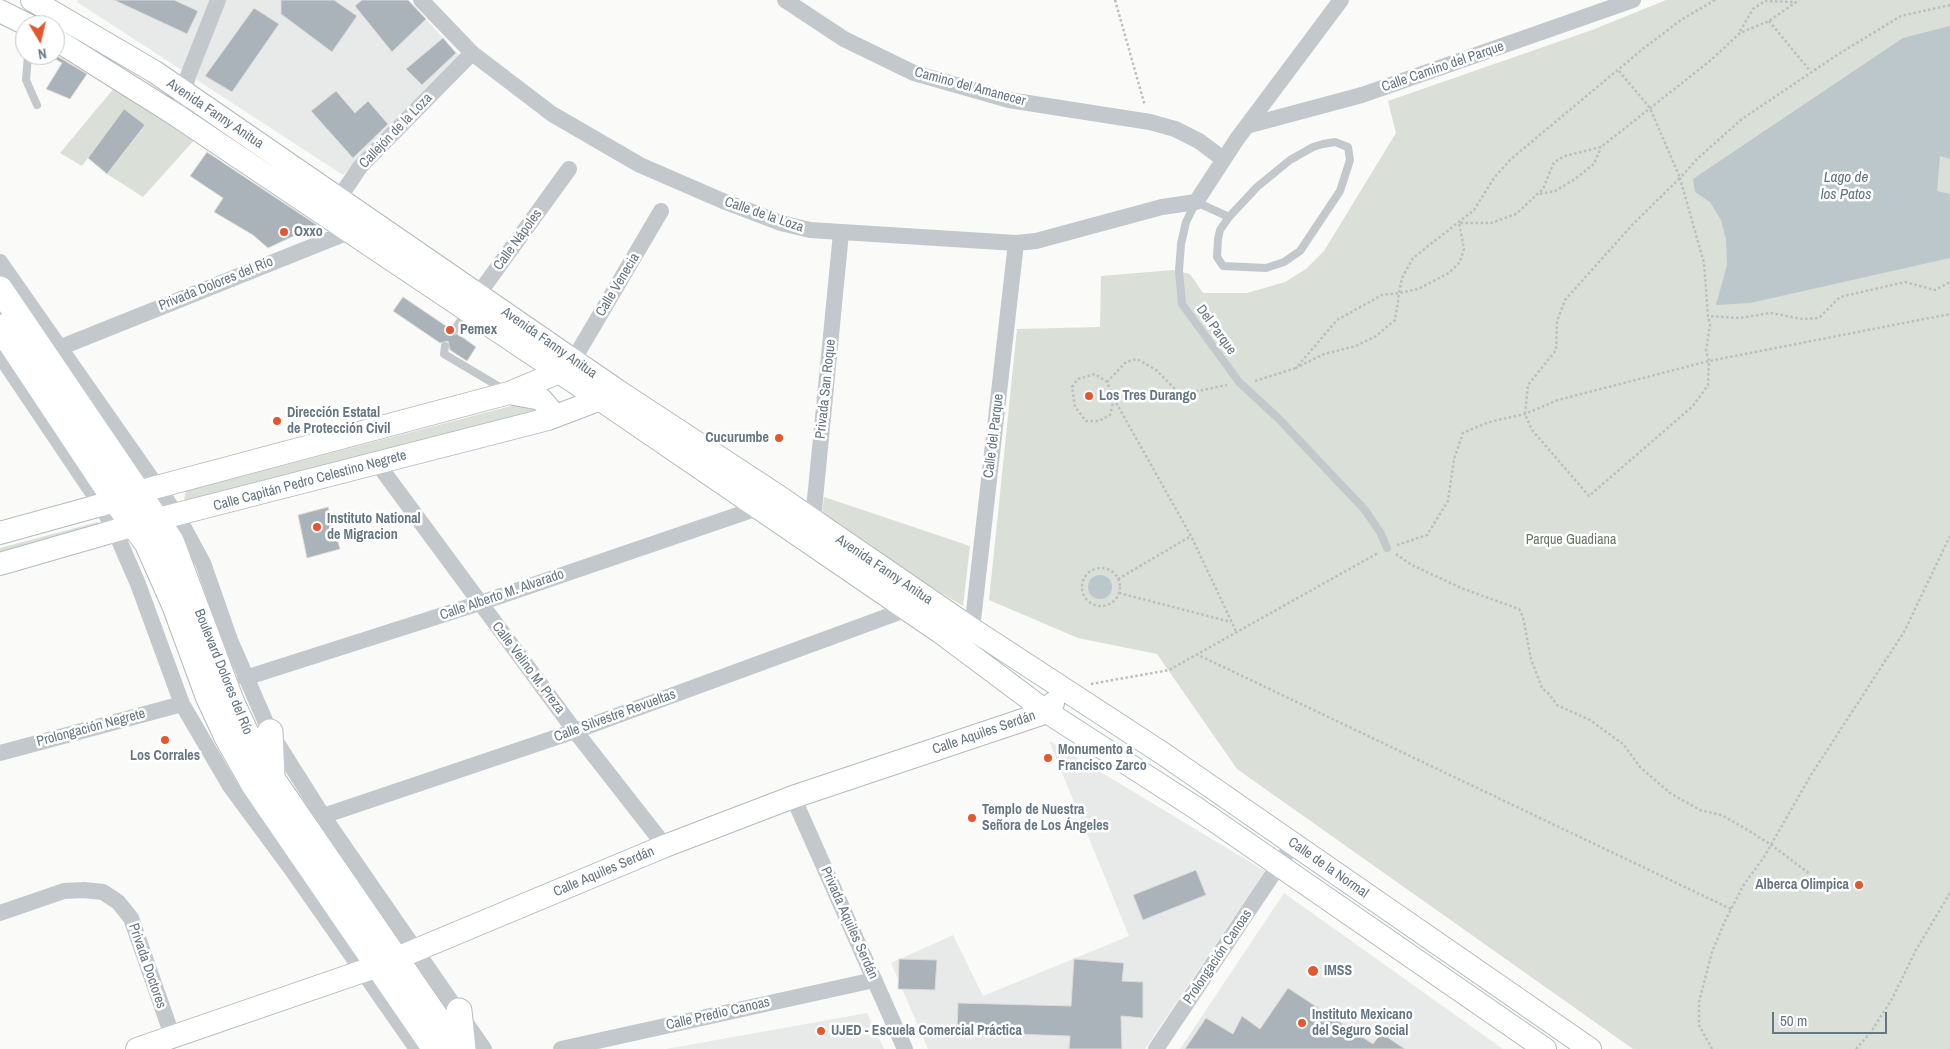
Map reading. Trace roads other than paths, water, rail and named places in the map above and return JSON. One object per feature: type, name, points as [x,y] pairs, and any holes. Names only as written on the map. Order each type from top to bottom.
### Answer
[{"type":"main road","name":"Avenida Fanny Anitua","points":[[32,0],[119,50],[340,198],[374,222],[472,303],[566,370],[775,494],[813,522],[972,629],[1064,688]]},
{"type":"main road","points":[[0,11],[15,18]]},
{"type":"main road","name":"Avenida Fanny Anitua","points":[[65,45],[176,115],[350,231],[472,303]]},
{"type":"main road","name":"Boulevard Dolores del Río","points":[[0,289],[127,496]]},
{"type":"main road","name":"Boulevard Dolores del Río","points":[[0,327],[146,523],[181,562],[216,662],[246,734],[272,780],[389,962],[435,1049]]},
{"type":"main road","points":[[0,533],[127,496],[509,393],[566,370]]},
{"type":"main road","points":[[550,415],[566,370]]},
{"type":"main road","points":[[509,393],[541,399],[549,405],[550,415]]},
{"type":"main road","name":"Avenida Fanny Anitua","points":[[609,396],[758,508],[905,610],[940,632],[1046,712]]},
{"type":"main road","name":"Calle Capitán Pedro Celestino Negrete","points":[[0,564],[146,523],[377,463],[550,415],[609,396]]},
{"type":"main road","name":"Boulevard Dolores del Río","points":[[146,523],[158,564],[208,696],[227,737],[254,785],[458,1049]]},
{"type":"main road","points":[[940,632],[956,635],[972,629]]},
{"type":"main road","name":"Calle Aquiles Serdán","points":[[145,1048],[389,962],[665,846],[794,798],[1046,712],[1064,688]]},
{"type":"main road","name":"Calle de la Normal","points":[[1064,688],[1165,755],[1590,1049]]},
{"type":"main road","name":"Calle de la Normal","points":[[1046,712],[1196,808],[1545,1049]]},
{"type":"main road","points":[[270,732],[272,780]]},
{"type":"main road","points":[[459,1011],[463,1049]]},
{"type":"street","points":[[176,115],[188,76],[218,0]]},
{"type":"street","name":"Calle de la Loza","points":[[421,0],[472,54],[552,114],[640,165],[716,198],[781,223],[810,230],[841,233],[1016,243],[1036,241],[1162,207],[1196,202]]},
{"type":"street","name":"Camino del Amanecer","points":[[785,0],[844,39],[914,73],[1009,100],[1150,122],[1189,134],[1223,159]]},
{"type":"street","points":[[1196,202],[1223,159],[1342,0]]},
{"type":"street","name":"Calle Camino del Parque","points":[[1250,125],[1362,94],[1633,0]]},
{"type":"street","name":"Callejón de la Loza","points":[[326,215],[340,198],[360,167],[472,54]]},
{"type":"street","name":"Calle Nápoles","points":[[472,303],[569,169]]},
{"type":"street","name":"Calle Venecia","points":[[566,370],[661,211]]},
{"type":"street","name":"Privada Dolores del Río","points":[[59,348],[374,222]]},
{"type":"street","name":"Privada San Roque","points":[[810,544],[841,233]]},
{"type":"street","name":"Calle del Parque","points":[[972,629],[1016,243]]},
{"type":"street","points":[[0,262],[59,348],[127,496]]},
{"type":"street","points":[[0,355],[127,496],[146,523],[203,563],[245,678],[270,732],[323,816],[389,962],[417,1049]]},
{"type":"street","name":"Calle Velino M. Preza","points":[[377,463],[575,730],[665,846]]},
{"type":"street","name":"Calle Alberto M. Alvarado","points":[[245,678],[480,603],[758,508]]},
{"type":"street","points":[[146,523],[138,584],[182,704],[230,786],[389,962],[459,1011],[484,1049]]},
{"type":"street","name":"Calle Silvestre Revueltas","points":[[323,816],[575,730],[905,610]]},
{"type":"street","name":"Prolongación Negrete","points":[[0,753],[182,704]]},
{"type":"street","name":"Privada Aquiles Serdán","points":[[794,798],[905,1049]]},
{"type":"street","name":"Prolongación Canoas","points":[[1156,1049],[1293,844]]},
{"type":"street","name":"Privada Doctores","points":[[0,913],[64,891],[84,890],[102,892],[118,902],[131,918],[173,1038]]},
{"type":"street","name":"Calle Predio Canoas","points":[[561,1049],[874,980]]},
{"type":"lane","points":[[27,65],[26,80],[37,105]]},
{"type":"lane","points":[[1335,142],[1348,147],[1350,160],[1340,191],[1300,251],[1284,262],[1266,268],[1223,266],[1217,256],[1218,239],[1220,230],[1229,217],[1257,187],[1290,160],[1313,147],[1335,142]]},
{"type":"lane","points":[[1196,202],[1229,217]]},
{"type":"lane","name":"Del Parque","points":[[1196,202],[1186,222],[1181,244],[1179,271],[1182,304],[1239,382],[1279,419],[1365,510],[1380,532],[1387,548]]},
{"type":"lane","points":[[454,331],[472,303]]},
{"type":"lane","points":[[445,346],[444,354],[509,393]]},
{"type":"water","name":"Lago de los Patos","points":[[1950,26],[1950,159],[1940,156],[1937,191],[1950,194],[1950,258],[1750,303],[1716,305],[1727,265],[1726,239],[1721,220],[1710,202],[1695,192],[1693,179],[1903,38]]},
{"type":"water","points":[[1100,575],[1108,579],[1112,587],[1108,595],[1100,599],[1092,595],[1088,587],[1092,579]]},
{"type":"place","name":"Oxxo","points":[[284,232]]},
{"type":"place","name":"Pemex","points":[[450,330]]},
{"type":"place","name":"Los Tres Durango","points":[[1089,396]]},
{"type":"place","name":"Dirección Estatal de Protección Civil","points":[[277,421]]},
{"type":"place","name":"Cucurumbe","points":[[779,438]]},
{"type":"place","name":"Instituto National de Migracion","points":[[317,527]]},
{"type":"place","name":"Los Corrales","points":[[165,740]]},
{"type":"place","name":"Monumento a Francisco Zarco","points":[[1048,758]]},
{"type":"place","name":"Templo de Nuestra Señora de Los Ángeles","points":[[972,818]]},
{"type":"place","name":"Alberca Olimpica","points":[[1859,885]]},
{"type":"place","name":"IMSS","points":[[1313,971]]},
{"type":"place","name":"Instituto Mexicano del Seguro Social","points":[[1302,1023]]},
{"type":"place","name":"UJED - Escuela Comercial Práctica","points":[[821,1031]]},
{"type":"park label","name":"Parque Guadiana","points":[[1571,540]]}]
